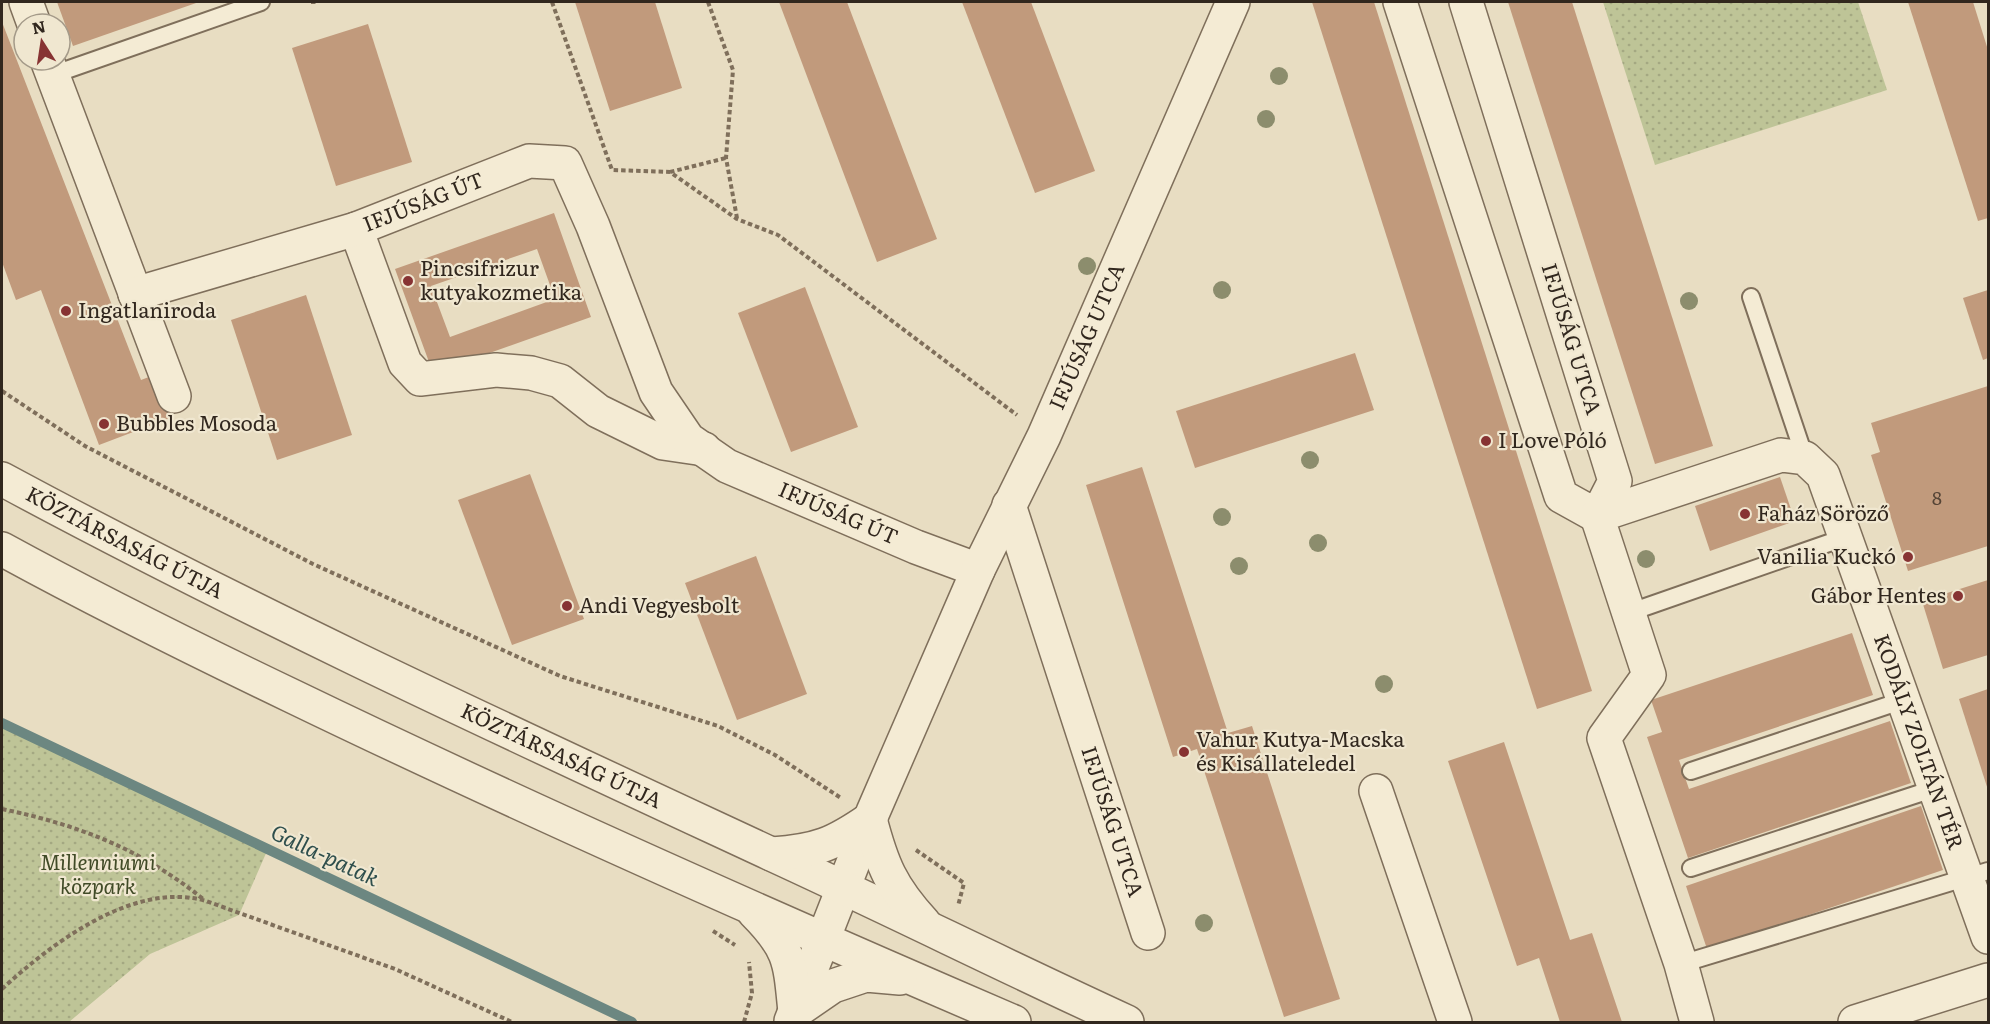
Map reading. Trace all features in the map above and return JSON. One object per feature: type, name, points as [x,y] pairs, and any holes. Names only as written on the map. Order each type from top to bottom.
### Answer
[{"type":"street","name":"IFJÚSÁG UTCA","points":[[870,819],[978,570],[1044,436],[1233,2]]},
{"type":"street","points":[[1400,2],[1561,496],[1597,516],[1649,675],[1604,738],[1681,964],[1697,1023]]},
{"type":"street","name":"IFJÚSÁG UTCA","points":[[1466,2],[1615,481],[1597,516]]},
{"type":"street","points":[[51,72],[174,396]]},
{"type":"street","name":"IFJÚSÁG ÚT","points":[[704,449],[663,443],[598,411],[560,381],[531,373],[496,370],[420,379],[405,363],[356,229],[530,162],[565,163],[593,226],[656,392],[688,439],[704,449],[727,466],[916,547],[978,570]]},
{"type":"street","points":[[135,294],[356,229]]},
{"type":"street","points":[[1597,516],[1782,455],[1805,458]]},
{"type":"street","name":"KODÁLY ZOLTÁN TÉR","points":[[1805,458],[1823,475],[1936,788],[1978,874],[1989,937]]},
{"type":"street","name":"KÖZTÁRSASÁG ÚTJA","points":[[2,479],[100,532],[474,717],[772,854],[1126,1023]]},
{"type":"street","name":"IFJÚSÁG UTCA","points":[[1009,506],[1148,933]]},
{"type":"street","points":[[2,549],[93,599],[423,759],[1014,1023]]},
{"type":"street","points":[[1376,791],[1455,1023]]},
{"type":"street","points":[[772,854],[806,852],[839,841],[870,819]]},
{"type":"street","points":[[792,1017],[870,819]]},
{"type":"street","points":[[870,819],[881,862],[902,899],[931,931]]},
{"type":"street","points":[[748,906],[777,936],[791,963],[792,1017]]},
{"type":"street","points":[[792,1017],[833,986],[866,975],[914,979]]},
{"type":"street","points":[[1855,1023],[1989,980]]},
{"type":"lane","points":[[72,61],[241,6],[261,2]]},
{"type":"lane","points":[[1751,297],[1805,458]]},
{"type":"lane","points":[[1628,613],[1846,537]]},
{"type":"lane","points":[[1691,771],[1904,700]]},
{"type":"lane","points":[[1691,868],[1936,788]]},
{"type":"lane","points":[[1681,964],[1978,874]]},
{"type":"path","points":[[311,2],[318,2]]},
{"type":"path","points":[[552,2],[612,170],[670,172],[726,158]]},
{"type":"path","points":[[708,2],[734,70],[726,158],[737,219]]},
{"type":"path","points":[[670,172],[737,219],[778,235],[1044,436]]},
{"type":"path","points":[[2,391],[85,446],[313,564],[560,676],[718,726],[804,772],[870,819]]},
{"type":"path","points":[[2,809],[55,822],[125,848],[170,872],[206,901]]},
{"type":"path","points":[[2,989],[65,937],[102,917],[156,900],[188,897],[206,901],[395,969],[513,1023]]},
{"type":"green space","points":[[1603,2],[1858,2],[1887,90],[1655,165]]},
{"type":"green space","name":"Millenniumi közpark","points":[[2,723],[267,851],[239,915],[150,954],[69,1022],[2,1022]]},
{"type":"building","points":[[57,2],[199,2],[73,46],[72,12],[61,12]]},
{"type":"building","points":[[575,2],[655,2],[682,88],[610,111]]},
{"type":"building","points":[[779,2],[847,2],[937,239],[877,262]]},
{"type":"building","points":[[962,2],[1031,2],[1095,171],[1035,193]]},
{"type":"building","points":[[1312,2],[1374,2],[1592,691],[1537,709]]},
{"type":"building","points":[[1508,2],[1572,2],[1713,446],[1655,464]]},
{"type":"building","points":[[1908,2],[1973,2],[1988,50],[1988,218],[1978,221]]},
{"type":"building","points":[[2,22],[12,48],[12,72],[21,72],[141,380],[154,375],[170,418],[99,445],[41,290],[16,300],[2,262]]},
{"type":"building","points":[[368,24],[412,162],[336,186],[292,48]]},
{"type":"building","points":[[554,213],[591,317],[433,373],[395,269]],"holes":[[[537,249],[555,299],[450,337],[431,286]]]},
{"type":"building","points":[[805,287],[858,427],[791,452],[738,313]]},
{"type":"building","points":[[1988,290],[1988,358],[1983,360],[1963,298]]},
{"type":"building","points":[[306,295],[352,435],[277,460],[231,320]]},
{"type":"building","points":[[1355,353],[1374,410],[1195,468],[1176,411]]},
{"type":"building","points":[[1988,386],[1988,546],[1908,571],[1871,455],[1880,452],[1871,423]]},
{"type":"building","points":[[1142,467],[1228,733],[1252,726],[1340,999],[1284,1017],[1197,749],[1173,757],[1086,485]]},
{"type":"building","points":[[530,474],[584,619],[512,645],[458,500]]},
{"type":"building","name":"Faház Söröző","points":[[1780,477],[1795,521],[1710,551],[1695,506]]},
{"type":"building","points":[[756,556],[807,694],[737,720],[685,583]]},
{"type":"building","points":[[1988,580],[1988,655],[1943,669],[1922,601]]},
{"type":"building","points":[[1852,633],[1873,695],[1679,760],[1689,789],[1890,721],[1911,783],[1688,858],[1647,737],[1662,732],[1651,700]]},
{"type":"building","points":[[1988,689],[1988,790],[1959,699]]},
{"type":"building","points":[[1504,742],[1570,940],[1592,933],[1622,1022],[1560,1022],[1539,958],[1517,966],[1448,761]]},
{"type":"building","points":[[1921,806],[1943,870],[1707,949],[1686,886]]},
{"type":"waterway","name":"Galla-patak","points":[[2,723],[632,1022]]},
{"type":"place","name":"Pincsifrizur kutyakozmetika","points":[[408,281]]},
{"type":"place","name":"Ingatlaniroda","points":[[66,311]]},
{"type":"place","name":"Bubbles Mosoda","points":[[104,424]]},
{"type":"place","name":"I Love Póló","points":[[1486,441]]},
{"type":"place","name":"Faház Söröző","points":[[1745,514]]},
{"type":"place","name":"Vanilia Kuckó","points":[[1908,557]]},
{"type":"place","name":"Gábor Hentes","points":[[1958,596]]},
{"type":"place","name":"Andi Vegyesbolt","points":[[567,606]]},
{"type":"place","name":"Vahur Kutya-Macska és Kisállateledel","points":[[1184,752]]}]
